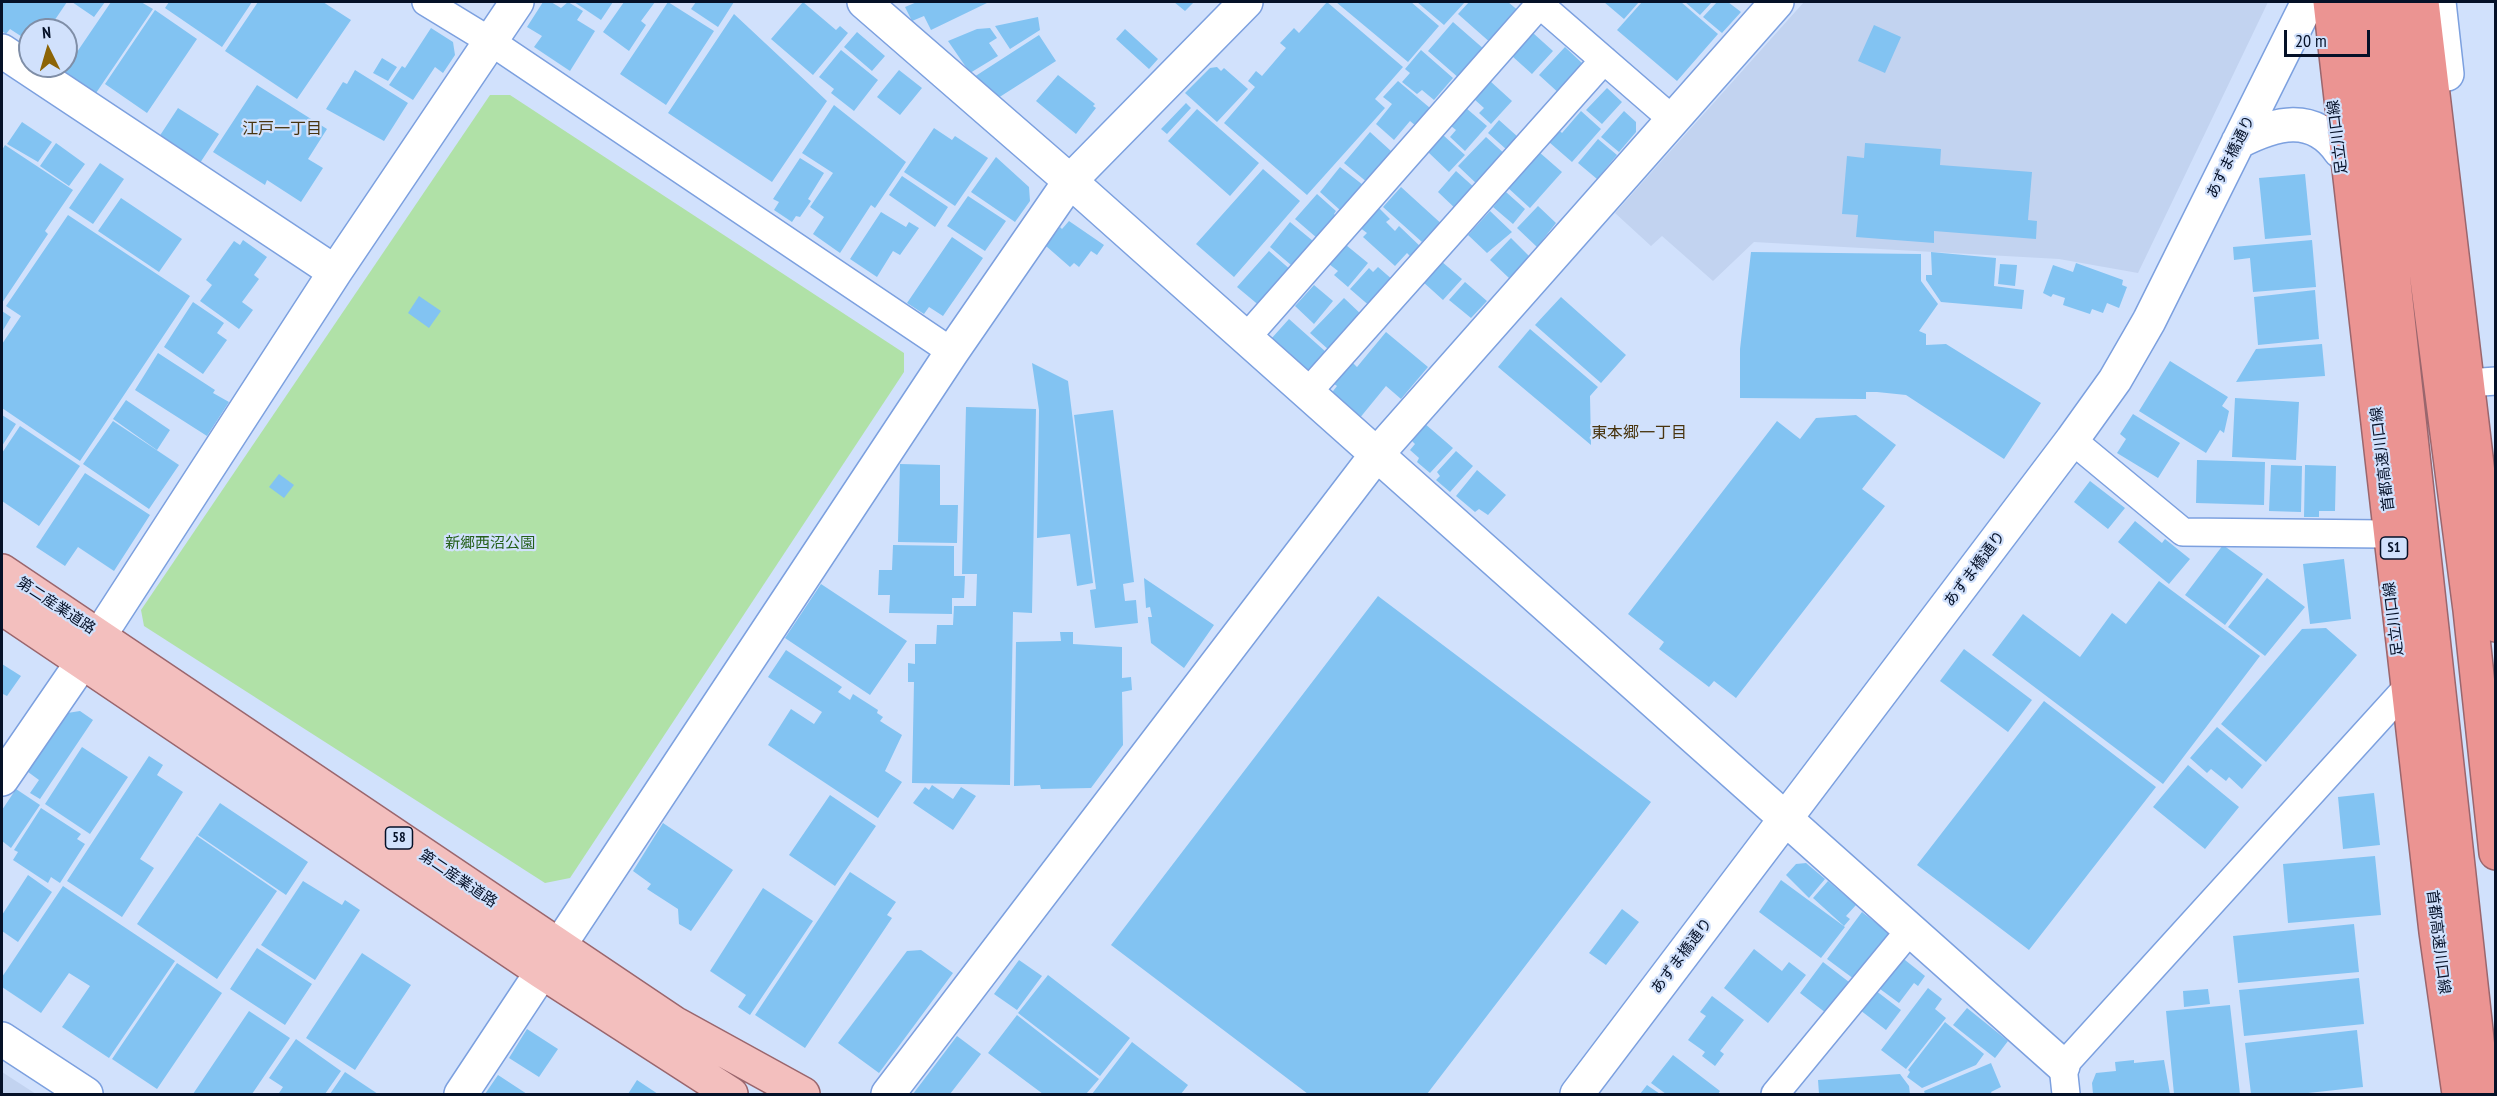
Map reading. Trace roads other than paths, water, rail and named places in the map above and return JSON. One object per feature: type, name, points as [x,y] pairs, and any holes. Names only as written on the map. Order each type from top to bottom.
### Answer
[{"type":"highway","name":"首都高速川口線","points":[[2330,2],[2436,932],[2458,1095]]},
{"type":"highway","points":[[2360,2],[2379,139],[2483,1095]]},
{"type":"highway","points":[[2391,2],[2483,618]]},
{"type":"highway","points":[[2422,2],[2483,618],[2496,854]]},
{"type":"main road","name":"第二産業道路","points":[[2,571],[91,648],[549,959],[731,1095]]},
{"type":"main road","name":"第二産業道路","points":[[2,608],[91,648]]},
{"type":"main road","name":"第二産業道路","points":[[549,959],[674,1023],[803,1095]]},
{"type":"street","points":[[426,2],[490,41],[952,352]]},
{"type":"street","points":[[2,779],[91,648],[335,272],[517,2]]},
{"type":"street","points":[[864,2],[1308,392],[1910,930],[2064,1080],[2403,692]]},
{"type":"street","points":[[888,1095],[1377,454],[1777,2]]},
{"type":"street","name":"あずま橋通り","points":[[1577,1095],[2115,380],[2149,321],[2308,2]]},
{"type":"street","name":"足立川口線","points":[[2323,2],[2403,692],[2426,935],[2445,1095]]},
{"type":"street","points":[[2439,2],[2489,381],[2496,502]]},
{"type":"street","points":[[1246,338],[1538,3],[1672,120]]},
{"type":"street","points":[[461,1095],[952,352],[1070,181],[1239,4]]},
{"type":"street","points":[[2,51],[335,272]]},
{"type":"street","points":[[1308,392],[1604,60]]},
{"type":"street","points":[[2238,142],[2263,130],[2294,124],[2310,126],[2323,133],[2340,151]]},
{"type":"street","points":[[2072,440],[2183,532],[2384,534]]},
{"type":"street","points":[[1775,1095],[1910,930]]},
{"type":"street","points":[[2,1039],[86,1095]]},
{"type":"district","name":"江戸一丁目","points":[[282,129]]},
{"type":"district","name":"東本郷一丁目","points":[[1639,433]]},
{"type":"park label","name":"新郷西沼公園","points":[[490,544]]}]
